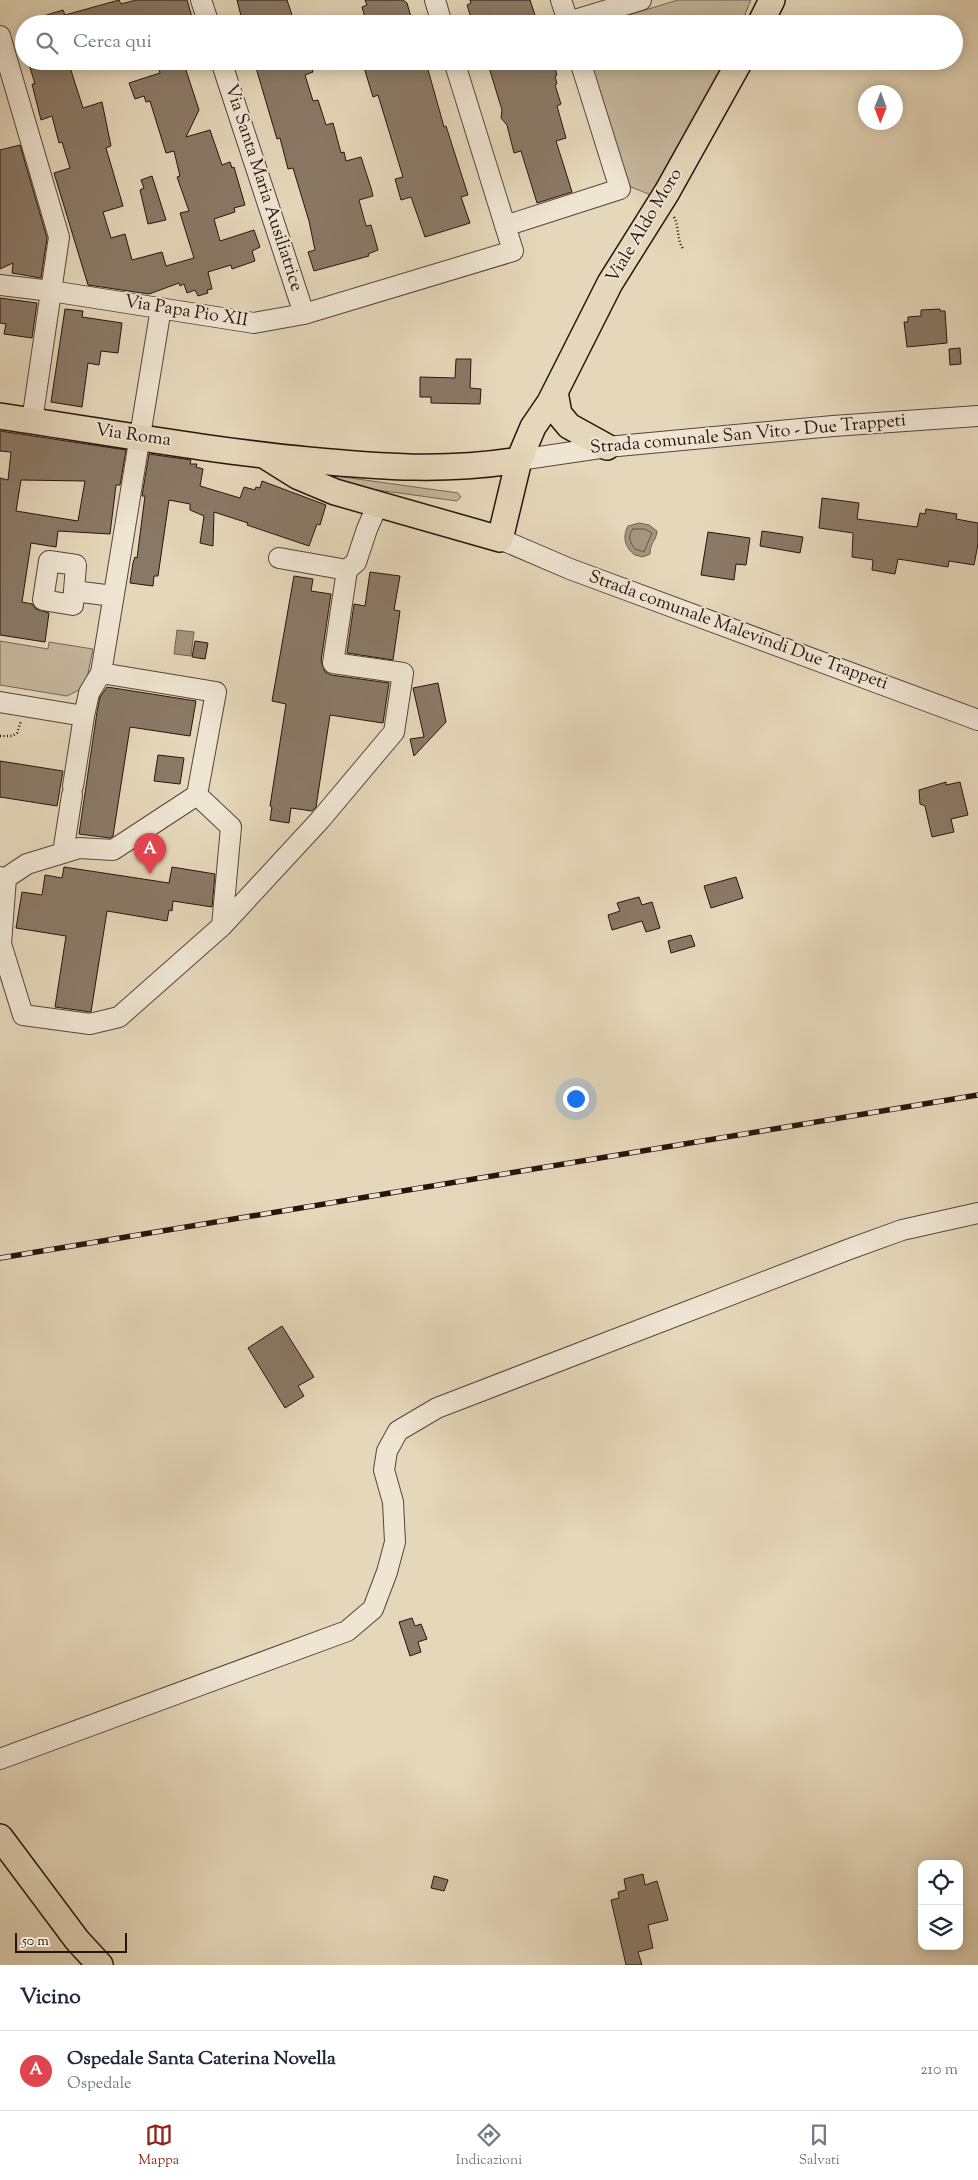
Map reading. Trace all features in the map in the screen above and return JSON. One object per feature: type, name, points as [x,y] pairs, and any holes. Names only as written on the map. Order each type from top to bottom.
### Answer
[{"type":"main road","points":[[764,15],[772,0]]},
{"type":"main road","name":"Viale Aldo Moro","points":[[500,539],[527,459],[548,434],[553,397],[610,283],[667,192],[735,70]]},
{"type":"main road","points":[[553,397],[559,414],[569,426],[607,448]]},
{"type":"main road","name":"Via Roma","points":[[0,416],[265,456],[354,464],[435,468],[476,467],[527,459]]},
{"type":"main road","points":[[265,456],[297,476],[335,492],[500,539]]},
{"type":"main road","points":[[0,1837],[77,1940],[100,1965]]},
{"type":"street","points":[[201,0],[206,15]]},
{"type":"street","points":[[435,0],[439,15]]},
{"type":"street","points":[[561,0],[566,15]]},
{"type":"street","points":[[593,15],[641,0]]},
{"type":"street","points":[[0,36],[59,237],[32,421]]},
{"type":"street","name":"Via Santa Maria Ausiliatrice","points":[[224,70],[304,314]]},
{"type":"street","points":[[457,70],[505,226],[620,188],[583,70]]},
{"type":"street","name":"Via Papa Pio XII","points":[[0,284],[51,290],[254,323],[304,314],[513,251],[505,226]]},
{"type":"street","points":[[62,853],[84,716],[89,693],[101,673],[160,308]]},
{"type":"street","name":"Strada comunale San Vito - Due Trappeti","points":[[527,459],[607,448],[832,426],[978,416]]},
{"type":"street","points":[[101,673],[216,692],[197,795],[113,850],[79,848],[27,864],[3,877],[1,944],[23,1015],[90,1024],[119,1017],[222,926],[320,820],[394,732],[403,673],[333,663],[347,570],[356,562],[378,504]]},
{"type":"street","name":"Strada comunale Malevindi Due Trappeti","points":[[500,539],[570,569],[978,720]]},
{"type":"street","points":[[279,558],[347,570]]},
{"type":"street","points":[[74,591],[113,596]]},
{"type":"street","points":[[9,704],[84,716]]},
{"type":"street","points":[[197,795],[231,827],[222,926]]},
{"type":"street","points":[[0,1759],[347,1631],[373,1610],[387,1572],[395,1542],[393,1502],[384,1470],[387,1451],[398,1430],[437,1408],[902,1230],[978,1213]]},
{"type":"path","points":[[0,736],[12,736],[20,728],[9,704]]},
{"type":"shaded area","points":[[678,0],[751,0],[745,15],[629,15]]},
{"type":"shaded area","points":[[593,70],[721,70],[651,195],[631,187],[626,178]]},
{"type":"shaded area","points":[[336,476],[458,493],[461,497],[457,501],[334,484],[331,478]]},
{"type":"shaded area","points":[[0,641],[48,649],[49,642],[93,649],[87,678],[79,690],[67,696],[0,685]]},
{"type":"water","points":[[639,523],[649,525],[657,531],[650,554],[643,557],[632,552],[627,546],[625,538],[628,526]]},
{"type":"water","points":[[177,630],[194,632],[191,656],[174,654]]},
{"type":"building","points":[[119,0],[121,4],[136,0],[187,0],[191,15],[65,15]]},
{"type":"building","points":[[237,0],[287,0],[292,15],[241,15]]},
{"type":"building","points":[[365,0],[403,0],[407,3],[410,15],[364,15],[362,7],[367,5]]},
{"type":"building","points":[[470,0],[530,0],[535,15],[470,15],[467,5],[471,3]]},
{"type":"building","points":[[63,10],[65,15],[47,15]]},
{"type":"building","points":[[31,70],[71,70],[83,108],[102,102],[111,146],[106,148],[123,206],[103,212],[111,238],[125,234],[132,260],[162,252],[166,266],[194,258],[180,213],[189,211],[177,177],[180,176],[174,151],[166,153],[150,101],[146,102],[144,96],[135,99],[129,83],[160,73],[159,70],[186,70],[199,110],[186,137],[210,130],[222,165],[230,162],[232,168],[234,167],[245,205],[234,208],[235,212],[214,219],[220,241],[254,230],[260,247],[252,251],[255,261],[232,269],[231,265],[208,272],[212,289],[207,290],[208,293],[198,296],[195,290],[187,293],[184,284],[180,286],[179,283],[149,294],[88,285],[54,173],[70,168],[62,142],[59,143],[52,116],[41,120],[32,84],[35,84]]},
{"type":"building","points":[[257,70],[312,70],[313,72],[305,75],[313,101],[318,100],[326,125],[333,123],[341,153],[344,152],[346,161],[361,157],[373,196],[359,200],[366,226],[371,225],[378,250],[368,254],[369,256],[314,271],[308,252],[315,250],[309,221],[293,168],[288,169],[280,138],[277,139]]},
{"type":"building","points":[[365,70],[428,70],[444,127],[446,126],[468,195],[461,197],[470,223],[425,237],[411,197],[401,200],[395,179],[403,177],[378,95],[373,97]]},
{"type":"building","points":[[490,70],[556,70],[557,84],[555,85],[561,104],[557,106],[566,138],[556,141],[572,192],[537,203],[521,151],[514,153],[507,125],[501,118],[502,110]]},
{"type":"building","points":[[20,145],[47,238],[41,278],[12,273],[13,263],[0,269],[0,150]]},
{"type":"building","points":[[152,176],[166,220],[148,224],[140,190],[144,188],[141,180]]},
{"type":"building","points":[[0,298],[37,303],[32,338],[4,334],[6,324],[0,323]]},
{"type":"building","points":[[65,309],[83,311],[82,317],[122,323],[118,353],[101,351],[99,365],[88,363],[82,407],[51,402]]},
{"type":"building","points":[[940,309],[940,311],[945,311],[947,343],[907,347],[904,322],[908,322],[908,317],[921,316],[921,310]]},
{"type":"building","points":[[960,348],[961,364],[950,365],[949,349]]},
{"type":"building","points":[[456,359],[471,359],[470,388],[481,389],[480,404],[431,403],[431,397],[420,397],[420,377],[455,378]]},
{"type":"building","points":[[0,431],[126,450],[120,485],[116,485],[110,534],[58,531],[56,547],[31,543],[22,602],[32,604],[36,609],[49,613],[45,642],[0,635],[0,478],[8,480],[11,452],[0,451]],"holes":[[[21,480],[85,481],[78,521],[16,511]]]},
{"type":"building","points":[[149,454],[191,460],[190,464],[197,464],[196,467],[203,469],[200,486],[240,498],[244,487],[255,490],[256,487],[260,488],[262,481],[326,505],[320,525],[317,524],[309,546],[214,512],[213,546],[200,543],[204,516],[190,510],[190,504],[169,500],[158,576],[154,576],[153,586],[130,583],[133,563],[135,557],[137,558],[145,496],[142,496]]},
{"type":"building","points":[[822,498],[859,503],[857,519],[917,527],[920,513],[925,514],[926,509],[957,514],[956,519],[978,523],[978,544],[974,565],[949,561],[948,567],[898,559],[895,574],[872,570],[873,560],[852,557],[853,533],[819,528]]},
{"type":"building","points":[[762,531],[803,537],[800,553],[760,546]]},
{"type":"building","points":[[708,532],[750,538],[746,565],[736,564],[734,580],[701,575]]},
{"type":"building","points":[[370,572],[400,576],[394,610],[400,611],[393,660],[347,653],[354,604],[365,606]]},
{"type":"building","points":[[294,576],[313,579],[311,591],[331,594],[321,661],[325,672],[331,675],[389,683],[383,723],[330,715],[316,807],[312,811],[291,808],[289,823],[270,820],[272,807],[270,806],[286,704],[272,701]]},
{"type":"building","points":[[195,641],[208,643],[205,659],[192,657]]},
{"type":"building","points":[[438,683],[446,722],[414,756],[410,739],[424,737],[413,688]]},
{"type":"building","points":[[107,687],[196,701],[190,736],[130,727],[113,836],[110,838],[79,834],[97,712],[100,697]]},
{"type":"building","points":[[158,755],[184,758],[180,784],[154,781]]},
{"type":"building","points":[[0,761],[63,771],[57,806],[0,797]]},
{"type":"building","points":[[946,782],[946,785],[960,782],[968,815],[951,819],[954,832],[932,837],[925,806],[920,804],[919,790]]},
{"type":"building","points":[[64,867],[169,883],[172,867],[215,874],[212,907],[173,901],[172,911],[169,910],[167,921],[107,911],[91,1012],[55,1007],[66,936],[16,928],[22,892],[42,895],[45,875],[62,878]]},
{"type":"building","points":[[736,877],[743,898],[711,908],[704,886]]},
{"type":"building","points":[[639,897],[642,905],[652,902],[660,928],[646,932],[642,921],[612,930],[608,915],[620,911],[617,903]]},
{"type":"building","points":[[691,935],[695,946],[671,953],[668,941]]},
{"type":"building","points":[[282,1326],[314,1377],[298,1386],[304,1396],[285,1408],[248,1348]]},
{"type":"building","points":[[412,1618],[415,1626],[421,1624],[427,1639],[418,1642],[421,1652],[410,1656],[399,1622]]},
{"type":"building","points":[[643,1874],[645,1885],[657,1881],[668,1920],[648,1925],[653,1948],[638,1952],[642,1965],[626,1965],[611,1900],[619,1898],[618,1892],[626,1890],[624,1879]]},
{"type":"building","points":[[434,1876],[448,1880],[444,1891],[431,1888]]},
{"type":"railway","points":[[0,1258],[978,1095]]},
{"type":"place","name":"Ospedale Santa Caterina Novella","points":[[150,874]]}]
